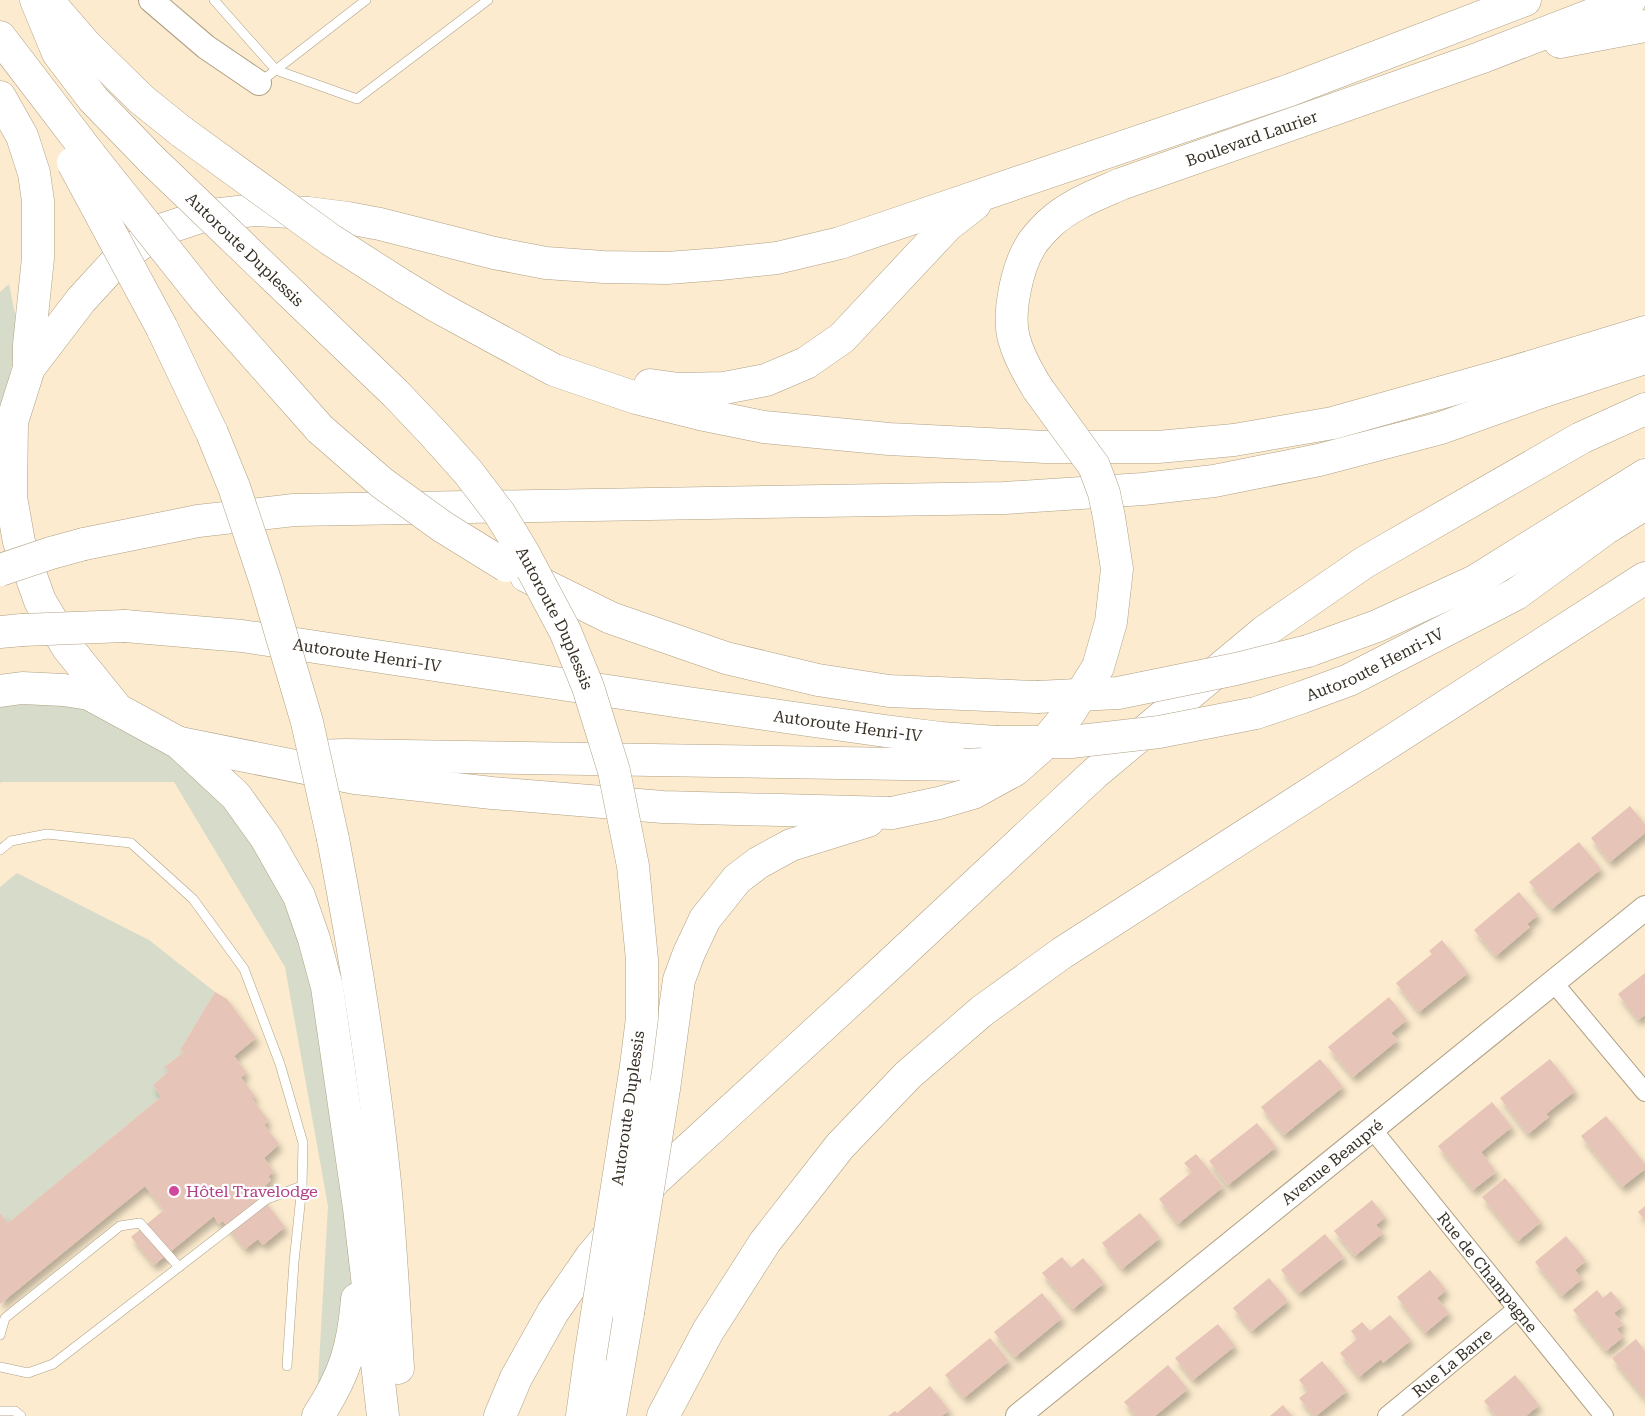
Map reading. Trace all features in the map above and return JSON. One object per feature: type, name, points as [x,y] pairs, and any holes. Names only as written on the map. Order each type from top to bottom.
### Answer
[{"type":"highway","name":"Autoroute Duplessis","points":[[36,0],[58,53],[93,99],[153,160],[395,393],[468,472],[500,514],[523,552],[565,631],[588,687],[614,771],[633,866],[642,960],[642,1018],[582,1416]]},
{"type":"highway","points":[[47,0],[86,45],[141,99],[182,132],[331,240],[402,286],[554,370],[636,398],[700,414],[764,427],[890,439],[1033,447],[1158,447],[1234,440],[1333,423],[1645,332]]},
{"type":"highway","name":"Boulevard Laurier","points":[[1058,168],[1290,90],[1525,0]]},
{"type":"highway","name":"Boulevard Laurier","points":[[892,813],[973,793],[1015,770],[1041,747],[1070,712],[1098,668],[1111,622],[1117,569],[1104,493],[1094,466],[1026,371],[1014,337],[1012,300],[1021,268],[1030,245],[1048,224],[1070,208],[1121,184],[1480,58],[1630,0]]},
{"type":"highway","points":[[1480,58],[1645,26]]},
{"type":"highway","points":[[0,37],[82,160],[212,433],[234,487],[266,583],[307,722],[333,839],[364,1016],[385,1181],[402,1416]]},
{"type":"highway","points":[[0,44],[82,160],[320,429],[381,483],[443,527],[506,566],[611,618],[726,658],[818,680],[889,691],[1037,697],[1118,693],[1236,669],[1308,651],[1377,626],[1475,581],[1645,475]]},
{"type":"highway","points":[[0,97],[22,136],[34,173],[38,201],[38,258],[29,345],[29,368]]},
{"type":"highway","points":[[488,335],[629,382],[679,389],[724,388],[766,380],[806,363],[842,338],[948,225],[978,201],[1058,168]]},
{"type":"highway","points":[[118,710],[68,648],[40,601],[19,542],[12,497],[6,428],[29,368],[81,300],[114,264],[164,229],[203,216],[256,210],[308,213],[380,224],[494,253],[546,263],[667,268],[777,258],[840,243],[1058,168]]},
{"type":"highway","points":[[0,570],[84,543],[198,521],[294,510],[1004,498],[1214,482],[1319,460],[1441,428],[1645,358]]},
{"type":"highway","points":[[500,1416],[533,1346],[566,1293],[591,1257],[655,1180],[886,969],[1095,773],[1265,631],[1365,562],[1581,438],[1645,409]]},
{"type":"highway","name":"Autoroute Henri-IV","points":[[11,631],[125,626],[242,636],[711,707],[930,736],[996,742],[1071,742],[1148,733],[1256,712],[1349,680],[1516,594],[1605,529],[1645,504]]},
{"type":"highway","points":[[663,1416],[708,1331],[765,1242],[840,1146],[908,1075],[982,1011],[1072,947],[1645,579]]},
{"type":"highway","points":[[0,691],[22,688],[89,694],[179,742],[355,778],[492,793],[663,807],[892,813]]},
{"type":"highway","points":[[254,758],[345,755],[964,765],[1078,760],[1185,743],[1218,733],[1256,712]]},
{"type":"highway","points":[[179,742],[236,796],[266,838],[299,897],[314,939],[327,987],[359,1208],[383,1416]]},
{"type":"highway","points":[[610,1416],[664,1089],[679,980],[689,953],[705,919],[737,879],[758,862],[791,845],[892,813]]},
{"type":"highway","points":[[318,1416],[342,1373],[351,1346],[357,1293],[359,1208]]},
{"type":"street","points":[[151,0],[206,46],[268,77]]},
{"type":"street","name":"Avenue Beaupré","points":[[1018,1416],[1645,908]]},
{"type":"street","points":[[1553,982],[1645,1092]]},
{"type":"street","name":"Rue de Champagne","points":[[1372,1129],[1604,1416]]},
{"type":"street","name":"Rue La Barre","points":[[1387,1416],[1517,1309]]},
{"type":"lane","points":[[214,0],[268,77],[357,99],[488,0]]},
{"type":"lane","points":[[268,77],[366,0]]},
{"type":"lane","points":[[0,850],[11,841],[48,834],[131,843],[193,899],[244,969],[280,1064],[303,1143],[302,1186],[287,1366]]},
{"type":"lane","points":[[0,1367],[28,1373],[53,1365],[267,1199],[302,1186]]},
{"type":"lane","points":[[0,1335],[5,1318],[120,1226],[140,1224],[179,1267]]},
{"type":"lane","points":[[0,1411],[15,1411],[21,1416]]},
{"type":"green space","points":[[9,284],[17,324],[16,347],[0,418],[0,292]]},
{"type":"green space","points":[[64,690],[179,743],[299,896],[357,1293],[316,1416],[328,1206],[285,967],[174,782],[0,783],[0,691]]},
{"type":"green space","points":[[17,873],[149,940],[215,992],[180,1050],[184,1052],[165,1066],[169,1071],[153,1085],[161,1097],[8,1223],[0,1213],[0,887]]},
{"type":"building","points":[[1630,806],[1645,824],[1645,833],[1610,862],[1591,838]]},
{"type":"building","points":[[1579,842],[1601,869],[1552,909],[1529,882]]},
{"type":"building","points":[[1519,892],[1538,915],[1527,924],[1530,927],[1496,956],[1474,930]]},
{"type":"building","points":[[1442,940],[1468,973],[1419,1012],[1396,983],[1432,954],[1429,951]]},
{"type":"building","points":[[1645,973],[1645,1015],[1638,1020],[1618,994]]},
{"type":"building","points":[[215,992],[227,999],[256,1038],[234,1056],[246,1072],[241,1078],[255,1096],[252,1099],[268,1120],[264,1125],[279,1144],[264,1158],[274,1172],[268,1176],[271,1180],[258,1193],[285,1227],[263,1245],[258,1239],[245,1249],[223,1221],[218,1224],[214,1216],[154,1265],[131,1237],[164,1210],[145,1186],[0,1304],[0,1213],[8,1223],[161,1097],[153,1085],[169,1071],[164,1067],[184,1052],[180,1050]]},
{"type":"building","points":[[1389,997],[1407,1020],[1391,1033],[1398,1040],[1353,1077],[1328,1047]]},
{"type":"building","points":[[1320,1059],[1343,1087],[1284,1135],[1261,1107]]},
{"type":"building","points":[[1550,1059],[1575,1091],[1546,1114],[1549,1117],[1528,1134],[1500,1098]]},
{"type":"building","points":[[1492,1102],[1512,1127],[1481,1152],[1496,1172],[1473,1190],[1438,1146]]},
{"type":"building","points":[[1606,1116],[1645,1164],[1645,1169],[1622,1187],[1581,1136]]},
{"type":"building","points":[[1257,1123],[1276,1147],[1228,1185],[1209,1161]]},
{"type":"building","points":[[1196,1154],[1223,1187],[1178,1224],[1159,1199],[1192,1172],[1184,1163]]},
{"type":"building","points":[[1505,1178],[1541,1222],[1518,1241],[1482,1197]]},
{"type":"building","points":[[1372,1200],[1385,1217],[1376,1225],[1383,1233],[1355,1256],[1334,1231]]},
{"type":"building","points":[[1645,1206],[1645,1220],[1638,1212]]},
{"type":"building","points":[[1140,1213],[1160,1238],[1122,1269],[1102,1243]]},
{"type":"building","points":[[1325,1234],[1344,1257],[1299,1293],[1281,1270]]},
{"type":"building","points":[[1566,1236],[1586,1261],[1575,1270],[1582,1279],[1562,1296],[1535,1262]]},
{"type":"building","points":[[1062,1257],[1071,1268],[1083,1258],[1104,1283],[1073,1309],[1042,1273]]},
{"type":"building","points":[[1430,1270],[1446,1290],[1437,1298],[1449,1313],[1425,1333],[1397,1297]]},
{"type":"building","points":[[1269,1278],[1288,1301],[1252,1331],[1233,1308]]},
{"type":"building","points":[[1597,1290],[1603,1298],[1611,1291],[1623,1306],[1614,1313],[1623,1324],[1617,1329],[1623,1337],[1606,1351],[1573,1310]]},
{"type":"building","points":[[1042,1293],[1062,1318],[1015,1357],[994,1332]]},
{"type":"building","points":[[1390,1315],[1411,1340],[1383,1363],[1381,1359],[1359,1377],[1340,1353],[1357,1339],[1351,1331],[1362,1322],[1370,1331]]},
{"type":"building","points":[[1218,1324],[1235,1346],[1193,1380],[1175,1358]]},
{"type":"building","points":[[990,1338],[1009,1361],[964,1398],[945,1375]]},
{"type":"building","points":[[1636,1339],[1645,1351],[1645,1399],[1612,1358]]},
{"type":"building","points":[[1322,1361],[1347,1391],[1314,1416],[1299,1398],[1308,1391],[1299,1380]]},
{"type":"building","points":[[1168,1365],[1188,1389],[1155,1416],[1136,1416],[1124,1402]]},
{"type":"building","points":[[1515,1375],[1539,1405],[1526,1416],[1496,1416],[1484,1401]]},
{"type":"building","points":[[930,1386],[949,1410],[942,1416],[888,1416],[895,1411],[897,1413]]},
{"type":"building","points":[[1283,1405],[1292,1416],[1270,1416]]},
{"type":"place","name":"Hôtel Travelodge","points":[[174,1191]]}]
